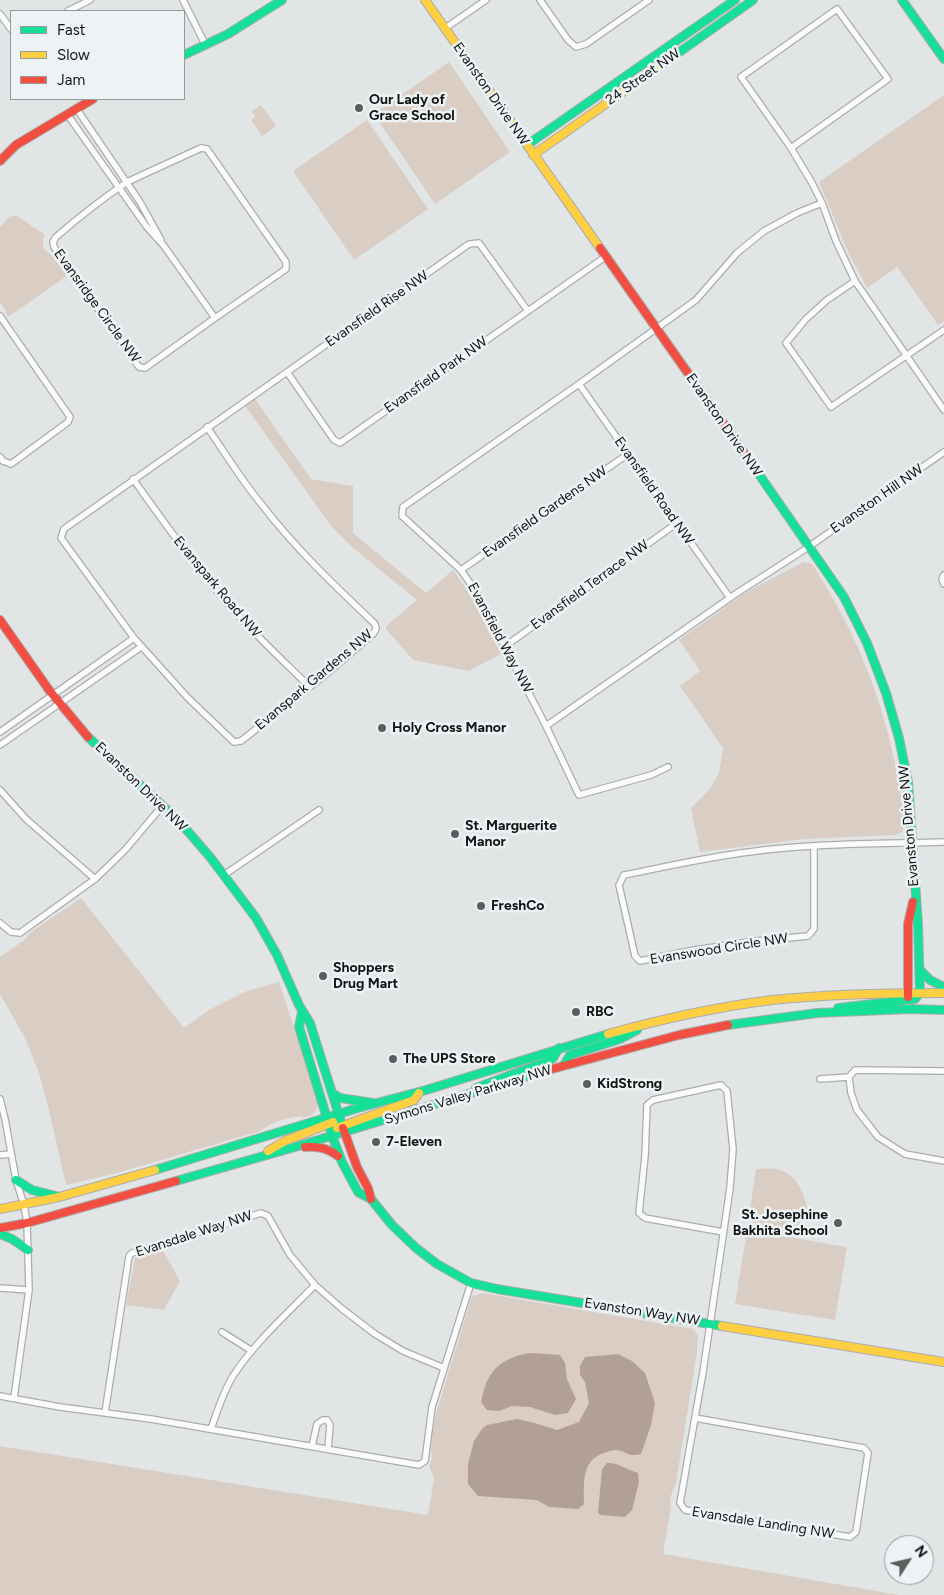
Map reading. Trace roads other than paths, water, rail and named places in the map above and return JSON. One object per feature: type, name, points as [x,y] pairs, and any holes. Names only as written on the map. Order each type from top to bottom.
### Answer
[{"type":"street","points":[[70,10],[90,0]]},
{"type":"street","points":[[183,0],[205,44]]},
{"type":"street","points":[[185,54],[253,20],[282,0]]},
{"type":"street","name":"Evanston Drive NW","points":[[425,0],[810,546],[844,598],[867,643],[886,693],[899,738],[908,782],[918,924],[920,993]]},
{"type":"street","points":[[444,29],[486,0]]},
{"type":"street","points":[[540,0],[568,40],[576,47],[586,44],[648,0]]},
{"type":"street","name":"24 Street NW","points":[[527,146],[735,0]]},
{"type":"street","name":"24 Street NW","points":[[533,155],[753,0]]},
{"type":"street","points":[[902,0],[944,59]]},
{"type":"street","points":[[792,148],[888,79],[837,9],[741,77],[792,148],[822,203],[836,241],[855,282],[944,410]]},
{"type":"street","points":[[0,14],[10,28]]},
{"type":"street","points":[[0,161],[16,145],[91,100]]},
{"type":"street","points":[[76,108],[127,182],[153,223],[164,246]]},
{"type":"street","points":[[66,114],[118,188],[146,226],[164,246],[215,318],[286,269],[286,262],[207,150],[201,148],[118,188]]},
{"type":"street","name":"Evansridge Circle NW","points":[[118,188],[85,212],[56,236],[52,242],[139,367],[145,368],[215,318]]},
{"type":"street","name":"Evansfield Way NW","points":[[668,766],[651,775],[580,795],[478,595],[462,570],[402,516],[403,507],[696,300],[737,254],[764,231],[822,203]]},
{"type":"street","name":"Evansfield Rise NW","points":[[207,427],[469,244],[479,243],[528,311]]},
{"type":"street","name":"Evansfield Park NW","points":[[287,372],[334,440],[340,442],[605,257]]},
{"type":"street","points":[[855,282],[827,300],[806,318],[786,343],[831,407],[944,330]]},
{"type":"street","points":[[0,316],[70,417],[68,422],[11,464],[0,458]]},
{"type":"street","name":"Evansfield Road NW","points":[[579,384],[730,598]]},
{"type":"street","name":"Evanspark Gardens NW","points":[[207,427],[261,504],[287,536],[375,624],[376,629],[373,634],[310,687],[241,741],[234,742],[188,698],[141,647],[61,538],[64,529],[133,479],[207,427]]},
{"type":"street","name":"Evanston Hill NW","points":[[810,546],[944,452]]},
{"type":"street","name":"Evansfield Gardens NW","points":[[462,570],[628,454]]},
{"type":"street","name":"Evanspark Road NW","points":[[133,479],[188,555],[228,604],[263,642],[310,687]]},
{"type":"street","name":"Evansfield Terrace NW","points":[[504,647],[677,523]]},
{"type":"street","points":[[546,726],[730,598],[810,546]]},
{"type":"street","points":[[944,575],[942,579],[944,584]]},
{"type":"street","name":"Evanston Drive NW","points":[[0,620],[60,704],[107,756],[163,805],[224,875],[270,940],[302,1012],[310,1023],[342,1129]]},
{"type":"street","points":[[0,732],[134,638]]},
{"type":"street","points":[[0,745],[141,647]]},
{"type":"street","points":[[0,790],[26,819],[95,879]]},
{"type":"street","points":[[0,923],[11,932],[24,931],[95,879],[125,850],[163,805]]},
{"type":"street","points":[[224,875],[320,810]]},
{"type":"street","name":"Evanswood Circle NW","points":[[814,846],[814,929],[808,936],[703,948],[640,961],[635,956],[619,885],[624,875],[748,852],[814,846],[861,843],[944,842]]},
{"type":"street","name":"Evanston Drive NW","points":[[909,1009],[908,924],[915,896]]},
{"type":"street","points":[[920,970],[930,980],[944,988]]},
{"type":"street","name":"Symons Valley Parkway NW","points":[[0,1209],[84,1191],[328,1121],[338,1115],[419,1093],[559,1048],[648,1024],[714,1009],[766,1001],[817,996],[908,996],[920,993],[944,993]]},
{"type":"street","points":[[779,1018],[908,996]]},
{"type":"street","name":"Symons Valley Parkway NW","points":[[342,1129],[455,1099],[564,1065],[679,1035],[737,1023],[817,1014],[909,1009],[944,1010]]},
{"type":"street","name":"Evanston Drive NW","points":[[302,1012],[299,1027],[332,1136]]},
{"type":"street","points":[[564,1065],[570,1055],[620,1039],[648,1024]]},
{"type":"street","points":[[455,1099],[476,1088],[548,1061],[553,1058],[559,1048]]},
{"type":"street","points":[[820,1079],[849,1077],[856,1070],[944,1071]]},
{"type":"street","points":[[849,1077],[851,1093],[857,1110],[878,1137],[905,1154],[944,1161]]},
{"type":"street","name":"Evansdale Landing NW","points":[[695,1418],[864,1448],[868,1453],[856,1532],[850,1537],[685,1510],[680,1503],[710,1323],[730,1188],[733,1149],[727,1091],[721,1085],[653,1100],[647,1105],[645,1156],[639,1213],[645,1218],[723,1232]]},
{"type":"street","points":[[332,1093],[344,1099],[377,1103]]},
{"type":"street","points":[[0,1228],[27,1223],[332,1136],[336,1128],[342,1129],[414,1100],[419,1093]]},
{"type":"street","points":[[0,1100],[16,1180],[24,1205],[27,1223],[29,1290],[14,1398]]},
{"type":"street","points":[[258,1156],[328,1121]]},
{"type":"street","name":"Evanston Way NW","points":[[342,1129],[371,1199]]},
{"type":"street","name":"Evanston Way NW","points":[[332,1136],[340,1157],[358,1192],[371,1199],[392,1225],[416,1248],[437,1264],[471,1283],[944,1362]]},
{"type":"street","points":[[296,1147],[317,1146],[327,1148],[333,1150],[340,1157]]},
{"type":"street","points":[[0,1155],[11,1154]]},
{"type":"street","points":[[16,1180],[32,1190],[58,1197]]},
{"type":"street","name":"Evansdale Way NW","points":[[105,1413],[129,1256],[132,1253],[261,1213],[268,1216],[290,1255],[315,1285],[341,1308],[376,1334],[411,1355],[444,1368]]},
{"type":"street","points":[[0,1234],[12,1239],[28,1250]]},
{"type":"street","points":[[0,1396],[212,1429],[419,1465],[425,1461],[432,1407],[471,1283]]},
{"type":"street","points":[[212,1429],[220,1403],[232,1377],[252,1351],[315,1285]]},
{"type":"street","points":[[0,1288],[29,1290]]},
{"type":"street","points":[[222,1332],[252,1351]]},
{"type":"street","points":[[312,1446],[317,1424],[327,1420],[330,1425],[328,1449]]},
{"type":"place","name":"Our Lady of Grace School","points":[[359,108]]},
{"type":"place","name":"Holy Cross Manor","points":[[382,728]]},
{"type":"place","name":"St. Marguerite Manor","points":[[455,834]]},
{"type":"place","name":"FreshCo","points":[[481,906]]},
{"type":"place","name":"Shoppers Drug Mart","points":[[323,976]]},
{"type":"place","name":"RBC","points":[[576,1012]]},
{"type":"place","name":"The UPS Store","points":[[393,1059]]},
{"type":"place","name":"KidStrong","points":[[587,1084]]},
{"type":"place","name":"7-Eleven","points":[[376,1142]]},
{"type":"place","name":"St. Josephine Bakhita School","points":[[838,1223]]}]
